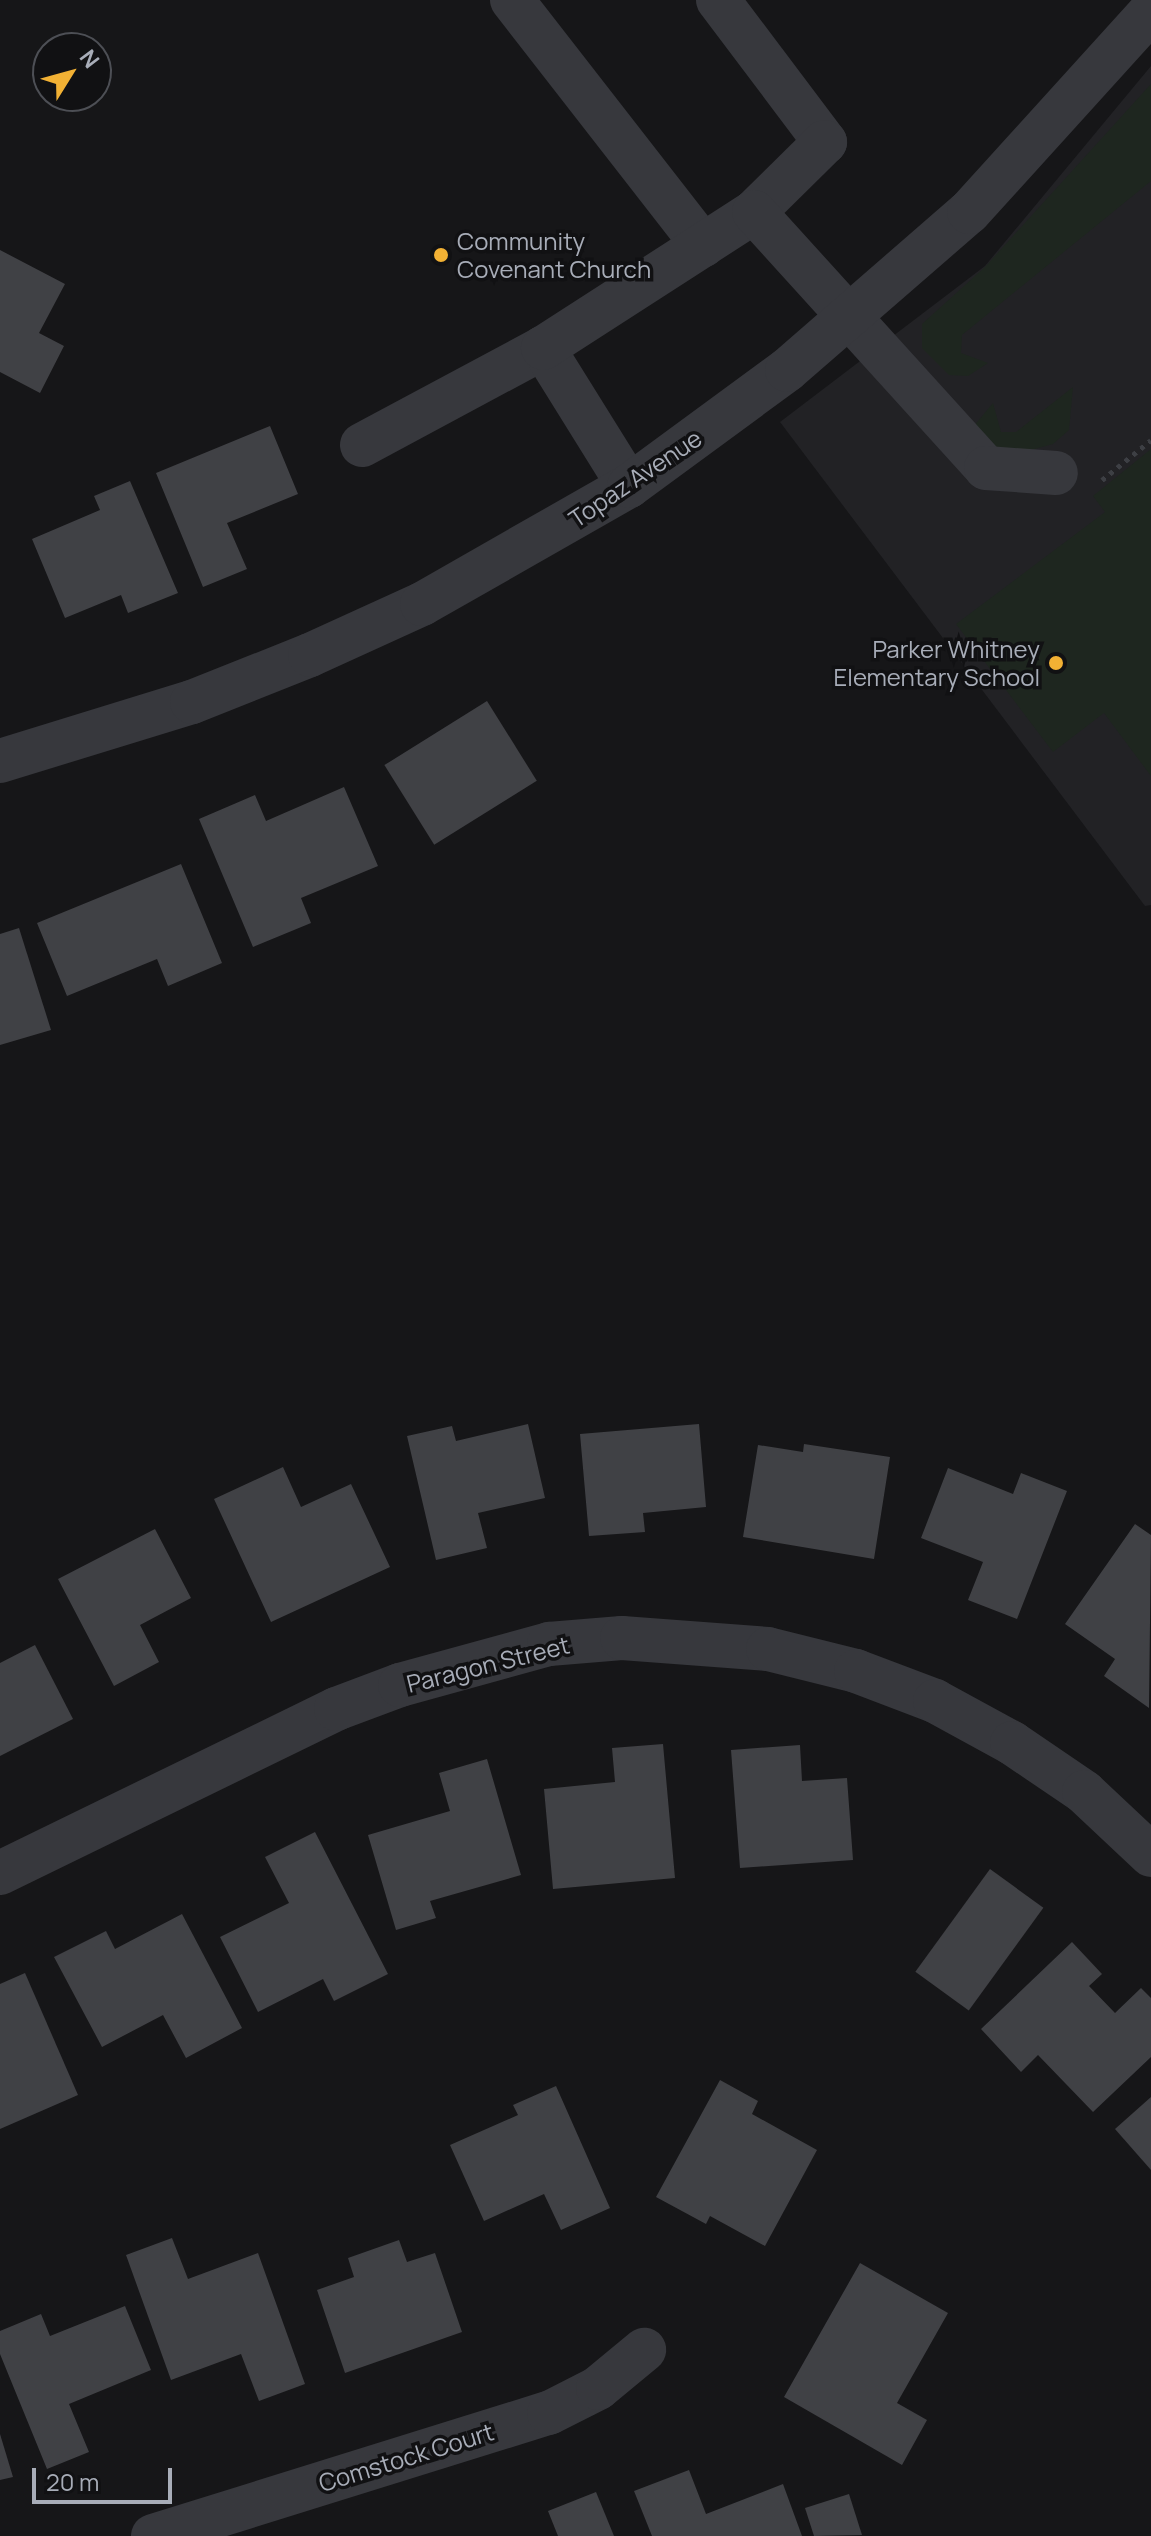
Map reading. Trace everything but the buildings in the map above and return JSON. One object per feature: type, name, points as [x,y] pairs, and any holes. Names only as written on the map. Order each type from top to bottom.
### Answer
[{"type":"street","points":[[512,0],[703,245]]},
{"type":"street","points":[[362,445],[543,348],[754,212],[825,142],[718,0]]},
{"type":"street","name":"Topaz Avenue","points":[[0,761],[179,707],[310,655],[435,598],[629,486],[849,320],[969,212],[1151,11]]},
{"type":"street","points":[[754,212],[986,468],[1056,473]]},
{"type":"street","points":[[543,348],[629,486]]},
{"type":"street","name":"Paragon Street","points":[[0,1873],[336,1709],[400,1685],[534,1648],[622,1638],[768,1649],[856,1671],[935,1701],[1012,1743],[1084,1792],[1151,1855]]},
{"type":"street","name":"Comstock Court","points":[[168,2534],[549,2413],[598,2388],[644,2350]]},
{"type":"shaded area","name":"Parker Whitney Elementary School","points":[[1151,66],[1151,905],[1145,906],[780,422],[985,266]]},
{"type":"shaded area","points":[[1151,84],[1151,181],[962,335],[961,353],[988,363],[968,376],[949,375],[922,348],[922,324],[985,267]]},
{"type":"shaded area","points":[[1073,387],[1069,430],[1053,444],[1031,450],[983,447],[973,427],[993,403],[1001,432],[1016,432]]},
{"type":"shaded area","points":[[1151,449],[1151,776],[1104,713],[1053,752],[956,624],[1105,512],[1093,496]]},
{"type":"place","name":"Community Covenant Church","points":[[441,255]]},
{"type":"place","name":"Parker Whitney Elementary School","points":[[1056,663]]}]
